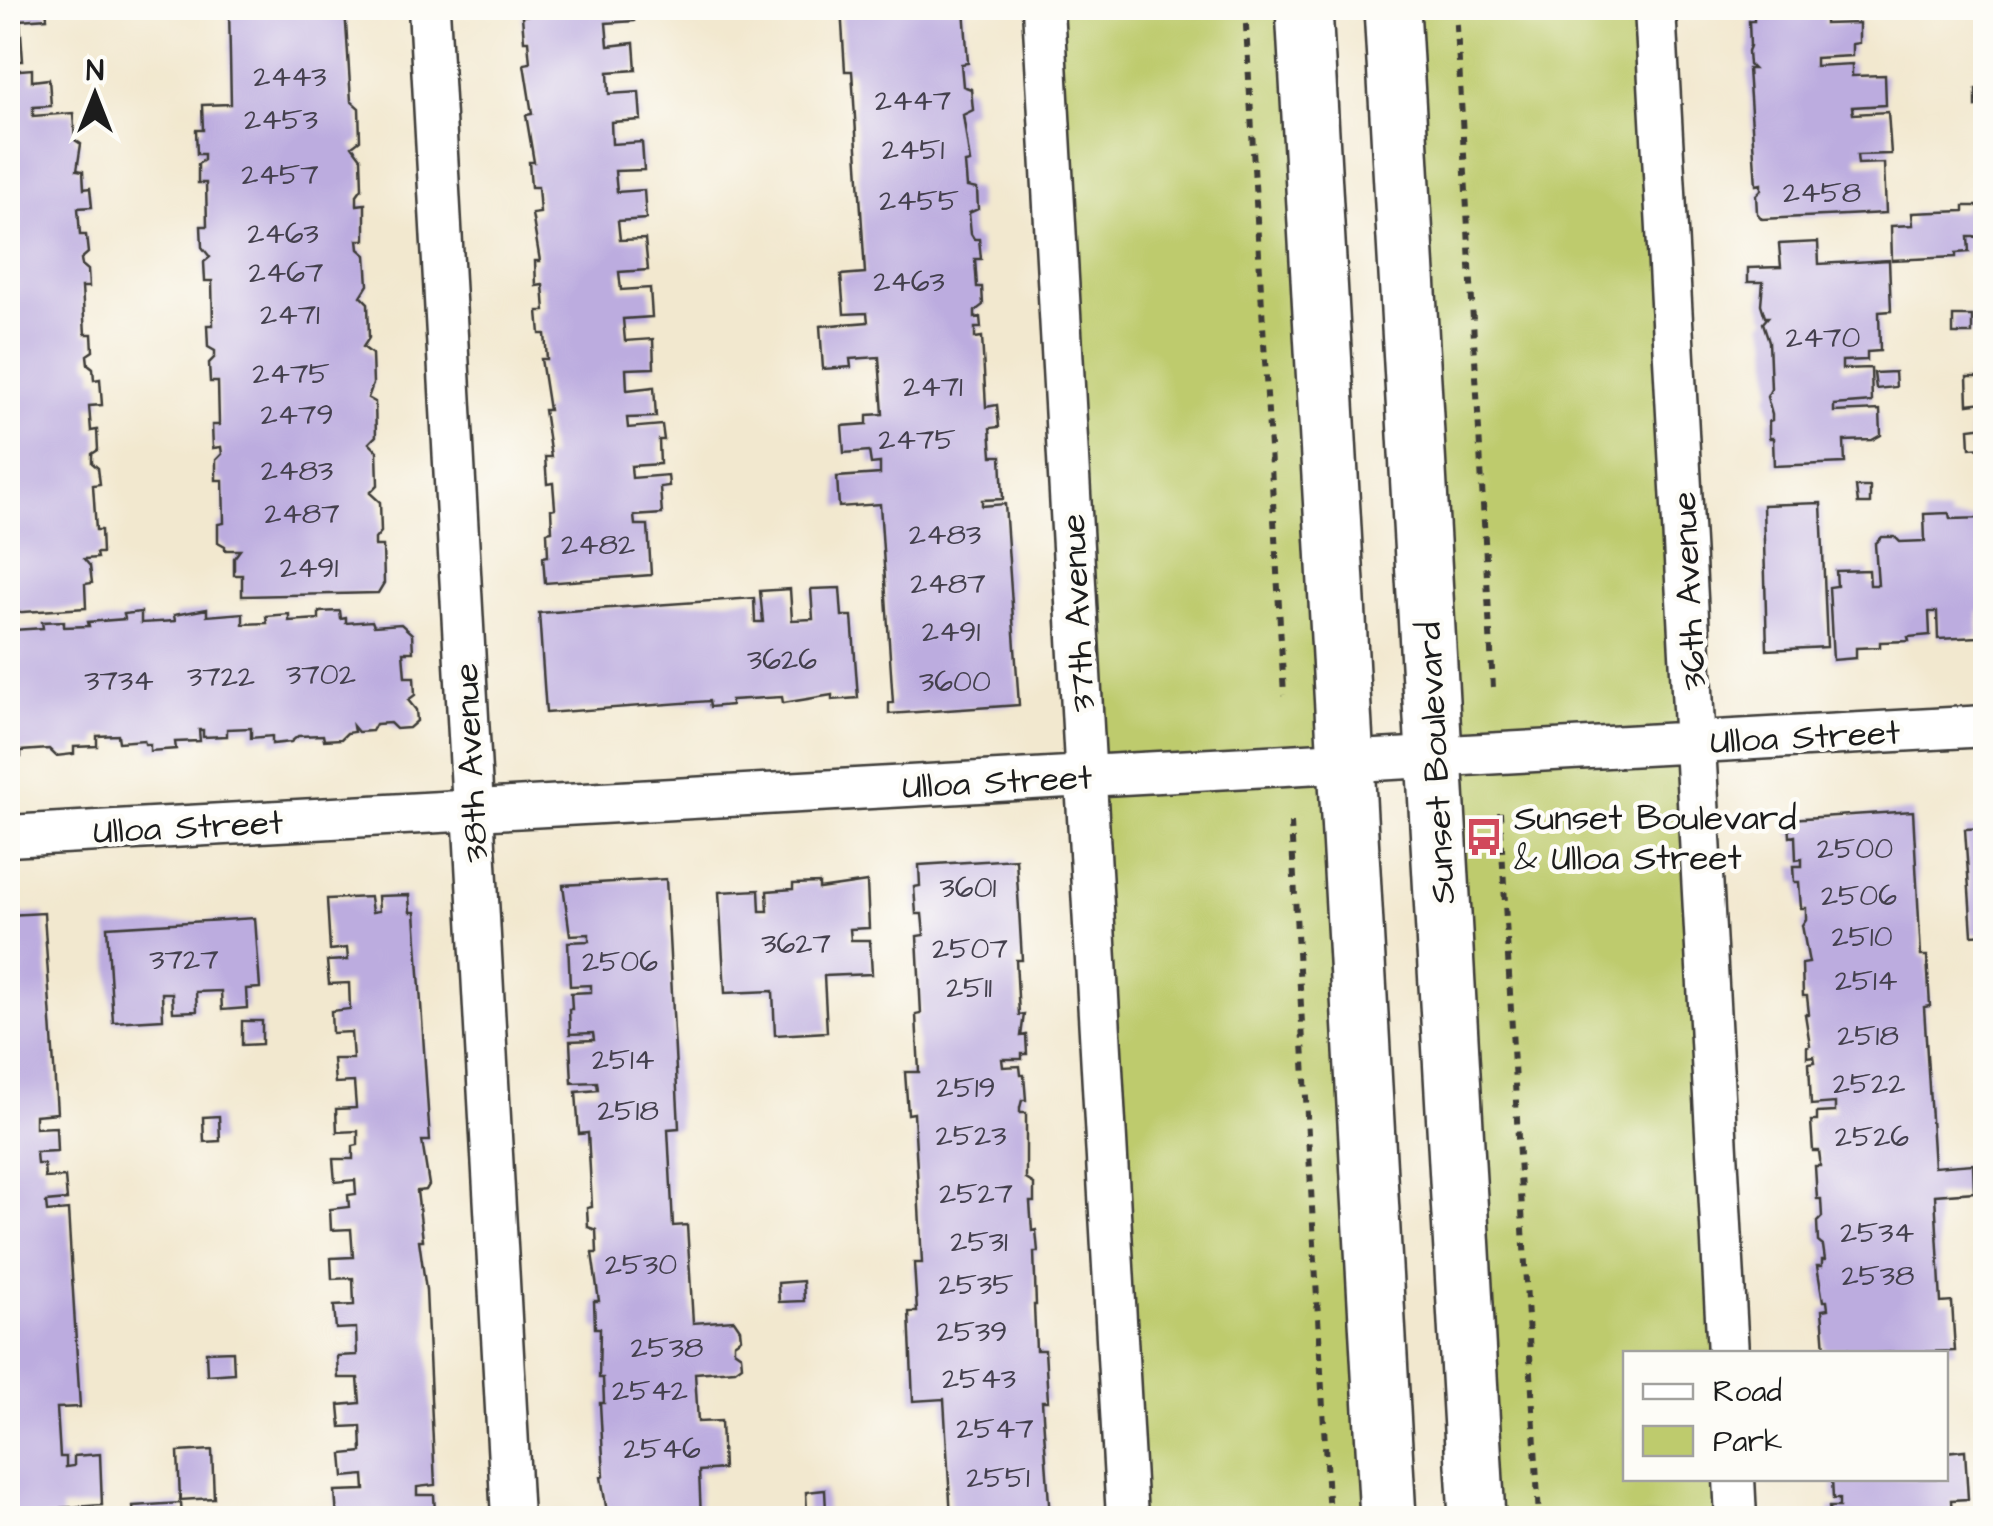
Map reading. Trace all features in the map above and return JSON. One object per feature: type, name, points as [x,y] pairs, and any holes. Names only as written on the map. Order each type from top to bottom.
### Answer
[{"type":"main road","points":[[1304,8],[1388,1518]]},
{"type":"main road","name":"Sunset Boulevard","points":[[1392,8],[1476,1518]]},
{"type":"street","name":"38th Avenue","points":[[428,8],[512,1518]]},
{"type":"street","name":"37th Avenue","points":[[1044,8],[1127,1518]]},
{"type":"street","name":"36th Avenue","points":[[1655,8],[1728,1351]]},
{"type":"street","name":"Ulloa Street","points":[[8,836],[1986,726]]},
{"type":"street","points":[[1734,1481],[1736,1518]]},
{"type":"path","points":[[1245,8],[1284,696]]},
{"type":"path","points":[[1456,8],[1493,688]]},
{"type":"path","points":[[1500,812],[1539,1518]]},
{"type":"path","points":[[1291,823],[1329,1518]]},
{"type":"green space","points":[[1043,8],[1304,8],[1388,1518],[1127,1518]]},
{"type":"green space","points":[[1393,8],[1655,8],[1727,1351],[1623,1351],[1623,1481],[1734,1481],[1736,1518],[1476,1518]]},
{"type":"building","points":[[8,8],[46,8],[47,18],[20,20],[23,61],[8,61]]},
{"type":"building","points":[[229,8],[345,8],[351,101],[359,108],[360,140],[352,146],[361,158],[362,188],[357,205],[365,204],[365,240],[358,240],[359,249],[366,255],[368,285],[361,296],[368,303],[369,338],[363,347],[372,354],[373,384],[368,398],[375,402],[376,436],[369,443],[377,451],[378,485],[370,493],[380,502],[381,532],[375,546],[383,546],[384,583],[378,593],[242,596],[242,575],[234,575],[234,558],[240,550],[225,550],[218,542],[218,524],[224,523],[223,480],[216,480],[216,460],[222,454],[221,447],[213,448],[212,425],[219,425],[218,382],[210,382],[209,363],[215,357],[215,351],[208,347],[207,325],[213,325],[212,281],[205,281],[204,262],[210,257],[202,247],[201,226],[207,226],[206,183],[198,183],[198,164],[204,160],[204,154],[197,154],[196,130],[203,130],[202,105],[231,104]]},
{"type":"building","points":[[527,8],[633,8],[634,21],[606,23],[608,46],[634,43],[636,70],[608,72],[609,94],[639,92],[641,120],[611,122],[612,144],[642,142],[644,170],[615,171],[617,192],[644,190],[646,219],[618,221],[620,240],[645,239],[648,270],[619,272],[621,290],[650,288],[652,317],[623,319],[625,341],[653,339],[654,368],[626,369],[627,390],[654,387],[656,417],[627,418],[628,428],[662,425],[664,440],[659,440],[660,464],[631,466],[632,478],[668,475],[669,486],[660,487],[662,514],[634,516],[635,525],[648,525],[651,575],[545,583],[543,557],[548,556],[547,532],[552,531],[551,509],[555,508],[553,483],[547,484],[545,457],[551,457],[541,359],[547,359],[545,334],[540,334],[538,311],[545,311],[543,285],[536,286],[535,261],[540,261],[532,214],[540,213],[538,187],[531,187],[529,162],[534,162],[526,115],[532,114],[524,64],[530,63],[522,16],[528,15]]},
{"type":"building","points":[[841,8],[964,8],[968,63],[961,64],[963,86],[971,89],[973,110],[963,115],[970,162],[965,163],[967,187],[977,189],[978,209],[969,213],[971,234],[979,239],[981,259],[975,259],[983,305],[975,311],[981,328],[975,328],[975,338],[982,337],[986,407],[997,405],[999,427],[990,428],[992,456],[1001,456],[1003,499],[982,500],[982,506],[1005,504],[1019,705],[889,714],[889,703],[893,703],[880,504],[839,507],[837,477],[880,474],[880,463],[871,464],[869,451],[844,453],[842,426],[867,424],[867,415],[883,414],[879,357],[850,359],[851,367],[823,369],[820,326],[868,322],[867,313],[844,314],[841,275],[865,273],[852,71],[845,71]]},
{"type":"building","points":[[1754,8],[1861,8],[1861,16],[1825,18],[1825,24],[1859,23],[1859,43],[1852,44],[1852,56],[1815,58],[1815,66],[1852,64],[1852,76],[1885,75],[1886,105],[1852,107],[1853,114],[1888,112],[1891,154],[1857,155],[1858,164],[1884,163],[1886,213],[1762,219],[1757,213],[1756,195],[1761,184],[1756,185],[1748,69],[1753,69],[1748,51],[1749,21],[1754,21]]},
{"type":"building","points":[[32,69],[32,81],[49,79],[51,106],[33,107],[33,116],[73,113],[75,140],[81,144],[77,170],[83,171],[84,189],[90,188],[92,207],[78,208],[80,235],[86,235],[88,253],[81,259],[88,270],[89,287],[82,287],[85,334],[92,334],[93,351],[87,355],[88,364],[93,368],[94,380],[100,379],[102,405],[89,406],[91,431],[97,430],[98,450],[92,454],[92,463],[98,468],[100,484],[93,485],[102,553],[96,553],[97,558],[84,559],[90,566],[92,583],[85,584],[86,608],[8,613],[8,71]]},
{"type":"building","points":[[1976,89],[1986,89],[1986,106],[1976,107]]},
{"type":"building","points":[[1964,206],[1982,206],[1982,237],[1968,237],[1969,252],[1956,253],[1956,257],[1892,260],[1891,226],[1913,225],[1912,213],[1964,211]]},
{"type":"building","points":[[1818,242],[1819,264],[1889,260],[1891,311],[1879,312],[1880,351],[1867,352],[1867,360],[1842,361],[1842,369],[1871,368],[1872,402],[1834,405],[1834,412],[1880,410],[1881,435],[1872,440],[1844,441],[1845,463],[1774,466],[1773,438],[1769,438],[1772,415],[1767,397],[1771,389],[1769,341],[1763,323],[1768,317],[1761,304],[1763,282],[1748,282],[1748,268],[1781,267],[1779,244]]},
{"type":"building","points":[[1953,316],[1972,316],[1972,334],[1953,334]]},
{"type":"building","points":[[1895,372],[1896,387],[1876,389],[1874,373]]},
{"type":"building","points":[[1967,377],[1982,377],[1984,402],[1968,404]]},
{"type":"building","points":[[1986,426],[1986,447],[1970,448],[1969,428]]},
{"type":"building","points":[[1856,487],[1870,487],[1870,504],[1858,504]]},
{"type":"building","points":[[1821,503],[1827,647],[1767,650],[1763,505]]},
{"type":"building","points":[[1949,513],[1950,519],[1986,518],[1986,610],[1978,611],[1979,637],[1938,639],[1937,612],[1929,612],[1930,635],[1908,637],[1909,641],[1880,642],[1880,647],[1856,648],[1856,658],[1833,660],[1829,587],[1837,586],[1836,571],[1869,570],[1870,585],[1878,585],[1875,544],[1882,537],[1895,537],[1900,542],[1925,541],[1924,514]]},
{"type":"building","points":[[840,588],[842,616],[852,616],[858,698],[832,700],[832,695],[783,703],[782,697],[731,700],[731,705],[710,707],[709,701],[546,713],[539,613],[754,598],[755,622],[763,622],[760,591],[790,589],[792,620],[813,619],[811,589]]},
{"type":"building","points":[[207,609],[207,616],[243,613],[243,624],[267,623],[266,616],[289,614],[289,621],[319,619],[319,612],[340,611],[346,623],[401,624],[412,634],[413,652],[403,652],[405,677],[414,677],[415,695],[408,700],[416,710],[417,721],[409,728],[396,729],[390,723],[376,724],[372,731],[358,732],[353,726],[354,732],[341,739],[298,736],[291,742],[272,744],[272,736],[251,738],[251,728],[227,729],[227,736],[203,737],[203,730],[199,730],[200,741],[175,742],[176,749],[150,751],[150,744],[144,740],[119,742],[118,735],[97,736],[97,746],[74,747],[74,754],[56,756],[49,749],[21,751],[21,757],[8,758],[8,624],[14,624],[14,630],[43,628],[42,622],[64,621],[64,627],[89,626],[88,622],[125,619],[124,614],[141,612],[141,623],[175,621],[174,615]]},
{"type":"building","points":[[1913,811],[1921,956],[1927,956],[1930,1006],[1924,1007],[1934,1167],[1973,1164],[1974,1192],[1935,1195],[1941,1303],[1952,1302],[1955,1351],[1825,1350],[1822,1310],[1828,1309],[1817,1266],[1825,1260],[1823,1246],[1818,1242],[1817,1222],[1822,1217],[1815,1166],[1820,1166],[1820,1159],[1819,1151],[1813,1151],[1811,1121],[1817,1121],[1817,1113],[1835,1112],[1835,1103],[1811,1105],[1809,1063],[1815,1062],[1814,1056],[1807,1057],[1810,1045],[1805,1014],[1809,1014],[1807,996],[1803,996],[1802,964],[1809,963],[1802,925],[1806,908],[1801,908],[1799,882],[1794,882],[1793,866],[1802,866],[1802,859],[1796,860],[1795,836],[1790,837],[1789,819]]},
{"type":"building","points":[[1986,828],[1986,934],[1972,935],[1965,829]]},
{"type":"building","points":[[1016,859],[1022,960],[1016,960],[1019,1015],[1024,1014],[1021,1036],[1026,1035],[1027,1054],[1022,1054],[1022,1059],[1002,1059],[1003,1067],[1020,1066],[1024,1075],[1026,1100],[1022,1100],[1020,1113],[1026,1113],[1026,1179],[1034,1184],[1034,1202],[1030,1202],[1038,1252],[1034,1252],[1036,1350],[1045,1350],[1048,1401],[1042,1401],[1050,1518],[951,1518],[944,1399],[913,1401],[909,1312],[917,1312],[914,1263],[922,1263],[914,1113],[908,1114],[905,1072],[919,1072],[917,936],[924,935],[922,914],[916,914],[914,887],[920,886],[919,865]]},
{"type":"building","points":[[666,879],[679,1128],[668,1129],[673,1226],[687,1225],[693,1323],[734,1320],[741,1338],[734,1343],[734,1350],[741,1355],[742,1365],[735,1370],[695,1373],[698,1422],[721,1421],[723,1469],[699,1471],[701,1518],[608,1518],[601,1477],[604,1476],[600,1403],[604,1403],[603,1378],[599,1378],[600,1328],[595,1328],[594,1301],[599,1301],[592,1253],[597,1253],[596,1230],[588,1227],[587,1208],[592,1207],[588,1133],[579,1134],[576,1092],[598,1090],[597,1082],[572,1083],[570,1041],[594,1040],[593,1033],[570,1034],[571,993],[591,992],[591,985],[570,986],[568,942],[589,941],[589,934],[570,935],[563,885]]},
{"type":"building","points":[[867,882],[869,928],[850,929],[851,940],[870,940],[872,974],[824,976],[827,1032],[775,1035],[773,991],[725,993],[719,892],[759,890],[760,911],[768,911],[767,891],[793,889],[793,884],[819,883],[819,889]]},
{"type":"building","points":[[409,895],[410,912],[415,912],[430,1141],[422,1141],[429,1185],[426,1190],[417,1191],[435,1485],[417,1487],[417,1495],[434,1495],[435,1512],[439,1512],[440,1518],[337,1518],[335,1491],[365,1490],[364,1475],[344,1477],[342,1454],[362,1452],[361,1426],[341,1427],[339,1405],[360,1403],[358,1378],[338,1378],[337,1356],[357,1355],[356,1328],[336,1329],[334,1306],[354,1305],[353,1278],[332,1279],[331,1258],[353,1257],[351,1229],[331,1230],[330,1209],[349,1207],[348,1195],[356,1194],[355,1180],[335,1182],[333,1159],[353,1159],[358,1131],[337,1132],[336,1109],[356,1108],[354,1082],[335,1083],[333,1059],[353,1059],[351,1032],[332,1033],[331,1011],[350,1009],[349,983],[329,984],[327,961],[348,960],[347,948],[330,950],[327,899],[370,897],[372,912],[379,911],[378,896]]},
{"type":"building","points":[[44,913],[57,1113],[35,1115],[35,1128],[56,1127],[57,1151],[36,1152],[37,1164],[44,1164],[45,1178],[65,1177],[67,1200],[46,1202],[47,1212],[68,1210],[80,1407],[57,1408],[60,1457],[66,1457],[66,1467],[74,1466],[74,1456],[100,1454],[102,1505],[61,1508],[62,1518],[8,1518],[8,915]]},
{"type":"building","points":[[255,918],[260,988],[246,989],[247,1008],[222,1010],[221,991],[196,992],[197,1011],[173,1012],[172,993],[162,993],[163,1019],[113,1022],[107,927]]},
{"type":"building","points":[[242,1021],[262,1021],[262,1044],[242,1045]]},
{"type":"building","points":[[219,1116],[220,1141],[204,1142],[203,1117]]},
{"type":"building","points":[[803,1281],[804,1301],[779,1302],[778,1283]]},
{"type":"building","points":[[233,1351],[234,1373],[207,1375],[206,1352]]},
{"type":"building","points":[[212,1450],[214,1498],[180,1500],[178,1452]]},
{"type":"building","points":[[1965,1450],[1968,1499],[1951,1500],[1952,1518],[1830,1518],[1829,1507],[1839,1507],[1839,1499],[1833,1499],[1832,1481],[1948,1481],[1948,1452]]},
{"type":"building","points":[[825,1490],[826,1511],[807,1512],[806,1492]]},
{"type":"building","points":[[181,1503],[182,1518],[134,1518],[133,1506]]},
{"type":"place","name":"Sunset Boulevard & Ulloa Street","points":[[1484,837]]}]
